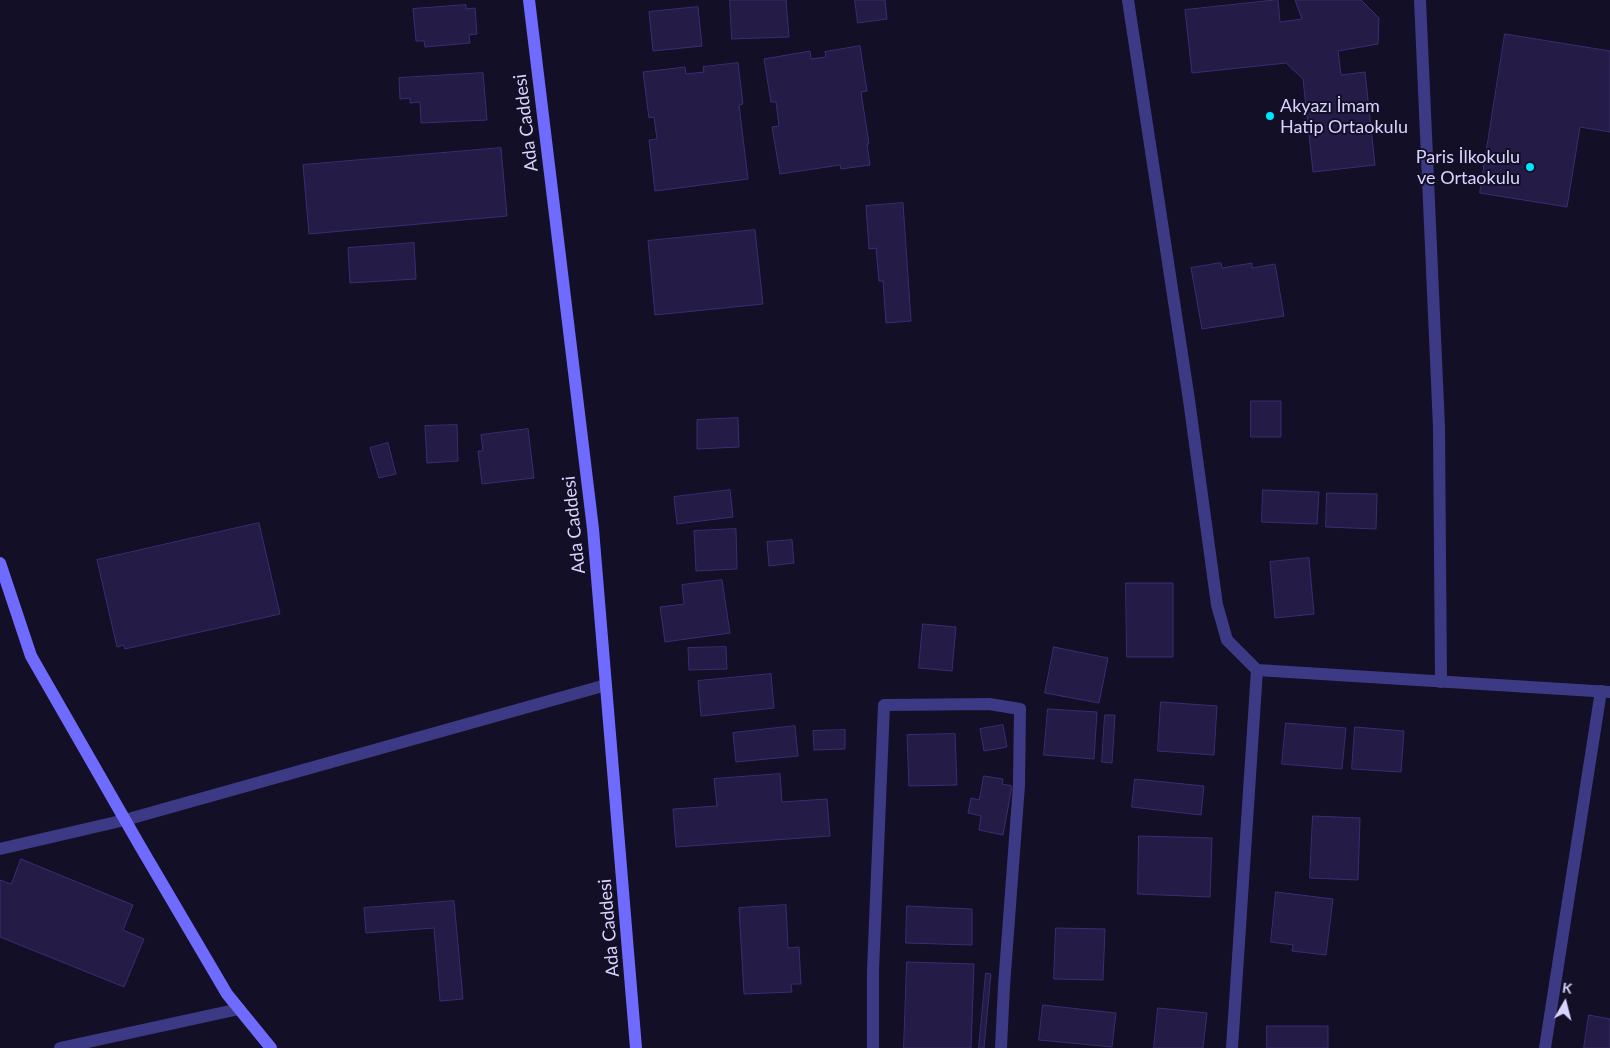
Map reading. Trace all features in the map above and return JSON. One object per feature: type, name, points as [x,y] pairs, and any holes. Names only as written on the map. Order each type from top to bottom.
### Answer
[{"type":"main road","name":"Ada Caddesi","points":[[529,0],[593,529],[636,1048]]},
{"type":"main road","points":[[0,563],[32,656],[227,994],[271,1048]]},
{"type":"street","points":[[1128,0],[1189,400],[1217,605],[1227,640],[1257,670],[1605,692],[1545,1048]]},
{"type":"street","points":[[1420,0],[1439,427],[1441,682]]},
{"type":"street","points":[[1232,1048],[1257,670]]},
{"type":"street","points":[[0,849],[125,820],[606,685]]},
{"type":"street","points":[[873,1048],[873,970],[884,705],[989,704],[1020,709],[1019,785],[1004,976],[1001,1048]]},
{"type":"street","points":[[60,1048],[239,1009]]},
{"type":"building","points":[[730,0],[786,0],[789,37],[732,39]]},
{"type":"building","points":[[855,0],[885,0],[887,19],[858,23]]},
{"type":"building","points":[[1278,0],[1280,22],[1302,19],[1295,0],[1361,0],[1379,18],[1378,44],[1338,51],[1341,75],[1365,72],[1375,165],[1313,172],[1303,79],[1286,63],[1192,73],[1185,10]]},
{"type":"building","points":[[466,5],[466,9],[475,8],[477,34],[469,35],[470,43],[425,47],[424,41],[416,41],[413,9]]},
{"type":"building","points":[[698,7],[702,46],[653,51],[649,12]]},
{"type":"building","points":[[1505,34],[1610,51],[1610,132],[1580,127],[1567,207],[1480,193]]},
{"type":"building","points":[[860,46],[867,91],[861,92],[869,144],[867,144],[870,165],[841,169],[840,165],[780,174],[772,127],[779,126],[776,102],[771,102],[764,59],[810,51],[811,59],[826,57],[825,52]]},
{"type":"building","points":[[738,63],[743,104],[739,105],[748,179],[655,191],[649,140],[657,139],[654,117],[649,118],[643,72],[685,67],[686,74],[704,72],[703,67]]},
{"type":"building","points":[[483,73],[487,120],[421,123],[420,102],[410,103],[410,98],[400,99],[399,78]]},
{"type":"building","points":[[501,148],[507,216],[309,234],[303,165]]},
{"type":"building","points":[[903,203],[911,321],[886,323],[883,281],[879,281],[876,248],[869,249],[866,206]]},
{"type":"building","points":[[755,230],[763,304],[655,315],[648,241]]},
{"type":"building","points":[[414,243],[416,279],[350,283],[348,248]]},
{"type":"building","points":[[1221,263],[1222,268],[1252,263],[1252,268],[1275,264],[1284,316],[1202,329],[1191,268]]},
{"type":"building","points":[[1251,401],[1281,401],[1281,437],[1251,437]]},
{"type":"building","points":[[738,418],[739,447],[697,449],[697,420]]},
{"type":"building","points":[[457,425],[458,461],[427,463],[425,426]]},
{"type":"building","points":[[528,429],[534,478],[482,484],[478,451],[483,451],[481,435]]},
{"type":"building","points":[[388,443],[396,474],[379,478],[370,448]]},
{"type":"building","points":[[730,490],[733,517],[677,524],[674,497]]},
{"type":"building","points":[[1263,490],[1319,492],[1317,524],[1262,522]]},
{"type":"building","points":[[1327,493],[1377,494],[1376,529],[1326,527]]},
{"type":"building","points":[[259,523],[280,614],[125,649],[124,645],[117,647],[97,560]]},
{"type":"building","points":[[736,529],[737,569],[696,571],[694,531]]},
{"type":"building","points":[[792,540],[794,563],[769,566],[767,542]]},
{"type":"building","points":[[1309,558],[1314,614],[1275,618],[1270,562]]},
{"type":"building","points":[[722,580],[730,633],[665,642],[660,607],[684,604],[682,585]]},
{"type":"building","points":[[1126,583],[1173,583],[1173,657],[1127,657]]},
{"type":"building","points":[[923,624],[956,627],[952,671],[919,668]]},
{"type":"building","points":[[726,647],[727,669],[689,670],[688,648]]},
{"type":"building","points":[[1054,647],[1108,658],[1099,703],[1045,693]]},
{"type":"building","points":[[771,674],[774,708],[701,716],[698,681]]},
{"type":"building","points":[[1161,702],[1217,706],[1214,755],[1158,751]]},
{"type":"building","points":[[1048,709],[1097,712],[1094,759],[1044,755]]},
{"type":"building","points":[[1105,715],[1115,715],[1112,763],[1102,762]]},
{"type":"building","points":[[1286,723],[1346,728],[1342,769],[1282,764]]},
{"type":"building","points":[[1003,725],[1007,747],[984,751],[980,729]]},
{"type":"building","points":[[795,726],[798,756],[736,762],[733,733]]},
{"type":"building","points":[[1355,727],[1404,731],[1401,772],[1352,769]]},
{"type":"building","points":[[845,730],[845,749],[814,750],[813,731]]},
{"type":"building","points":[[955,734],[957,785],[909,786],[907,735]]},
{"type":"building","points":[[780,774],[782,802],[827,799],[830,836],[676,847],[673,809],[717,806],[714,779]]},
{"type":"building","points":[[984,776],[1003,779],[1002,784],[1012,786],[1003,835],[979,830],[981,816],[968,813],[971,798],[979,800]]},
{"type":"building","points":[[1135,779],[1204,786],[1201,815],[1132,807]]},
{"type":"building","points":[[1313,816],[1360,818],[1358,880],[1310,878]]},
{"type":"building","points":[[1139,836],[1212,838],[1210,897],[1138,894]]},
{"type":"building","points":[[21,859],[133,905],[123,930],[144,939],[124,987],[0,937],[0,880],[11,884]]},
{"type":"building","points":[[1276,892],[1333,899],[1326,955],[1292,951],[1293,945],[1271,942]]},
{"type":"building","points":[[454,901],[463,999],[440,1001],[434,928],[366,933],[364,908]]},
{"type":"building","points":[[786,905],[788,948],[799,947],[801,984],[791,984],[792,992],[744,994],[739,908]]},
{"type":"building","points":[[907,906],[972,909],[972,945],[906,943]]},
{"type":"building","points":[[1056,928],[1105,929],[1103,980],[1054,979]]},
{"type":"building","points":[[907,962],[974,964],[971,1048],[904,1048]]},
{"type":"building","points":[[986,973],[991,974],[984,1048],[979,1048]]},
{"type":"building","points":[[1043,1005],[1116,1013],[1112,1047],[1039,1040]]},
{"type":"building","points":[[1158,1008],[1207,1013],[1203,1048],[1154,1048]]},
{"type":"building","points":[[1589,1015],[1610,1019],[1610,1048],[1584,1048]]},
{"type":"building","points":[[1267,1026],[1328,1026],[1328,1048],[1267,1048]]},
{"type":"place","name":"Akyazı İmam Hatip Ortaokulu","points":[[1270,116]]},
{"type":"place","name":"Paris İlkokulu ve Ortaokulu","points":[[1530,167]]}]
